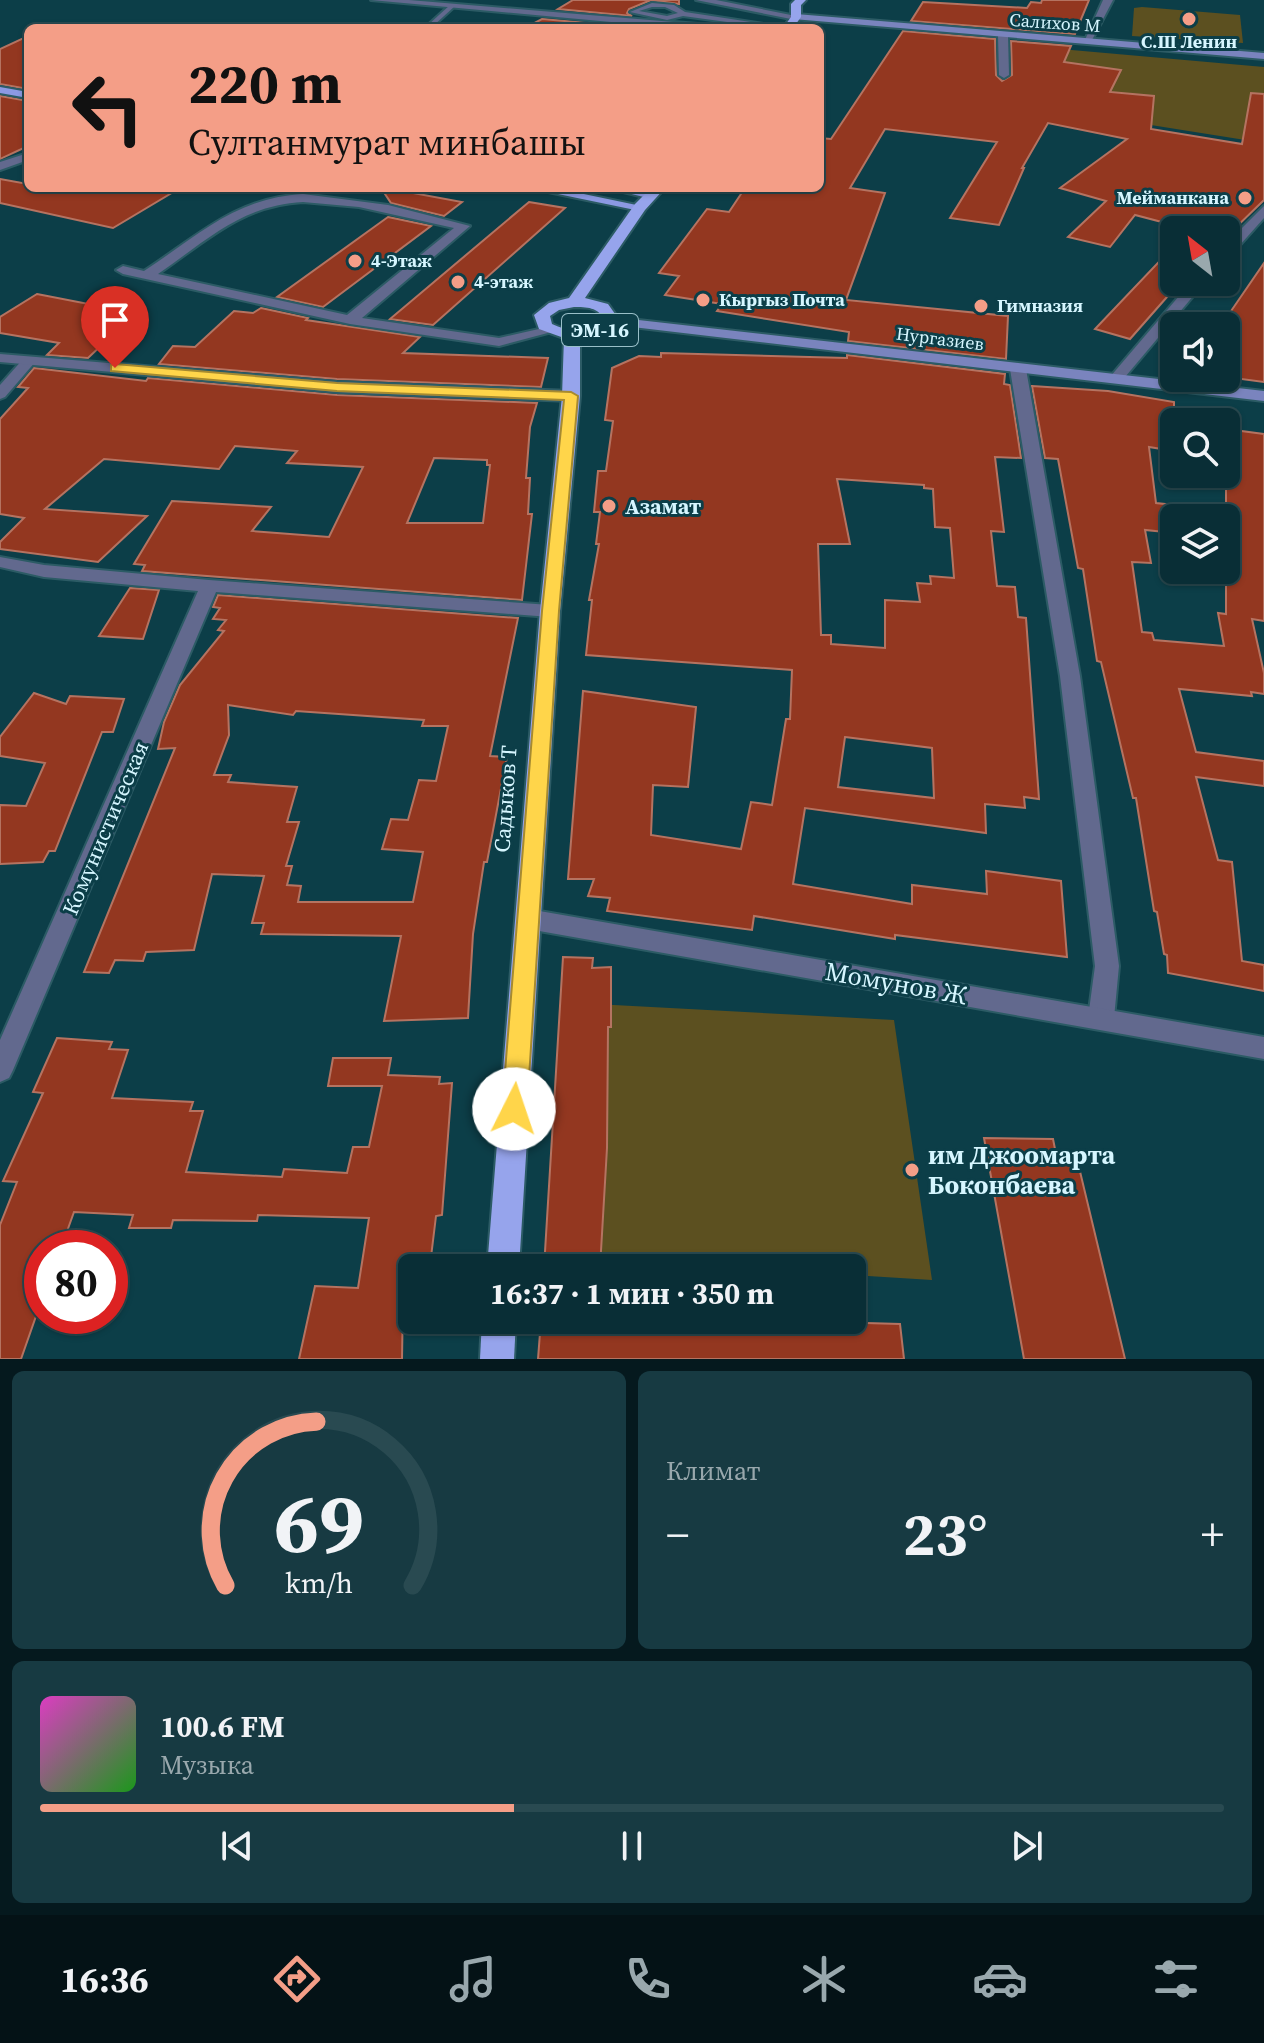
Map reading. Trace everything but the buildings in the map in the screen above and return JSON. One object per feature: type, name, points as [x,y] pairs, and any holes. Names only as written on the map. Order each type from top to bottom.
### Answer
[{"type":"highway","points":[[791,24],[796,17],[794,9],[801,0]]},
{"type":"highway","name":"ЭМ-16","points":[[574,302],[640,207],[654,192]]},
{"type":"highway","name":"ЭМ-16","points":[[574,302],[604,307],[612,321],[600,330],[562,333],[545,326],[542,315],[554,306],[574,302]]},
{"type":"highway","name":"Садыков Т","points":[[504,1254],[550,611],[571,396],[562,333]]},
{"type":"highway","points":[[497,1359],[498,1334]]},
{"type":"main road","name":"Салихов М","points":[[796,17],[1264,56]]},
{"type":"main road","points":[[0,78],[24,82]]},
{"type":"main road","points":[[0,90],[24,94]]},
{"type":"main road","points":[[557,192],[640,207]]},
{"type":"main road","name":"Нургазиев","points":[[612,321],[1264,396]]},
{"type":"street","points":[[376,0],[661,24]]},
{"type":"street","points":[[701,0],[796,17]]},
{"type":"street","points":[[1087,40],[1108,0]]},
{"type":"street","points":[[1003,35],[1004,75]]},
{"type":"street","points":[[0,166],[24,157]]},
{"type":"street","points":[[147,275],[249,208],[277,200],[330,199],[464,226],[350,320]]},
{"type":"street","points":[[1240,237],[1264,210]]},
{"type":"street","points":[[123,270],[350,320],[499,342],[562,333]]},
{"type":"street","points":[[1115,380],[1186,296]]},
{"type":"street","points":[[0,358],[337,387],[571,396]]},
{"type":"street","points":[[0,394],[29,361]]},
{"type":"street","points":[[1018,369],[1070,676],[1107,966],[1101,1018]]},
{"type":"street","points":[[0,562],[44,571],[209,586],[550,611]]},
{"type":"street","name":"Комунистическая","points":[[0,1070],[209,586]]},
{"type":"street","name":"Момунов Ж","points":[[528,919],[1264,1048]]},
{"type":"lane","points":[[665,6],[672,0]]},
{"type":"lane","points":[[683,14],[678,8],[646,4],[633,12],[667,18],[683,14],[758,24]]},
{"type":"lane","points":[[432,24],[452,6]]},
{"type":"lane","points":[[636,22],[648,15]]},
{"type":"shaded area","points":[[1134,8],[1240,15],[1243,43],[1132,36]]},
{"type":"shaded area","points":[[1049,48],[1264,67],[1264,143],[1044,108]]},
{"type":"shaded area","points":[[595,1004],[894,1020],[932,1280],[866,1276],[866,1254],[592,1254]]},
{"type":"place","name":"С.Ш Ленин","points":[[1189,19]]},
{"type":"place","name":"Мейманкана","points":[[1245,198]]},
{"type":"place","name":"4-Этаж","points":[[355,261]]},
{"type":"place","name":"4-этаж","points":[[458,282]]},
{"type":"place","name":"Кыргыз Почта","points":[[703,300]]},
{"type":"place","name":"Гимназия","points":[[981,306]]},
{"type":"place","name":"Азамат","points":[[609,506]]},
{"type":"place","name":"им Джоомарта Боконбаева","points":[[912,1170]]},
{"type":"route","points":[[115,368],[337,387],[571,396],[550,611],[514,1109]]}]
